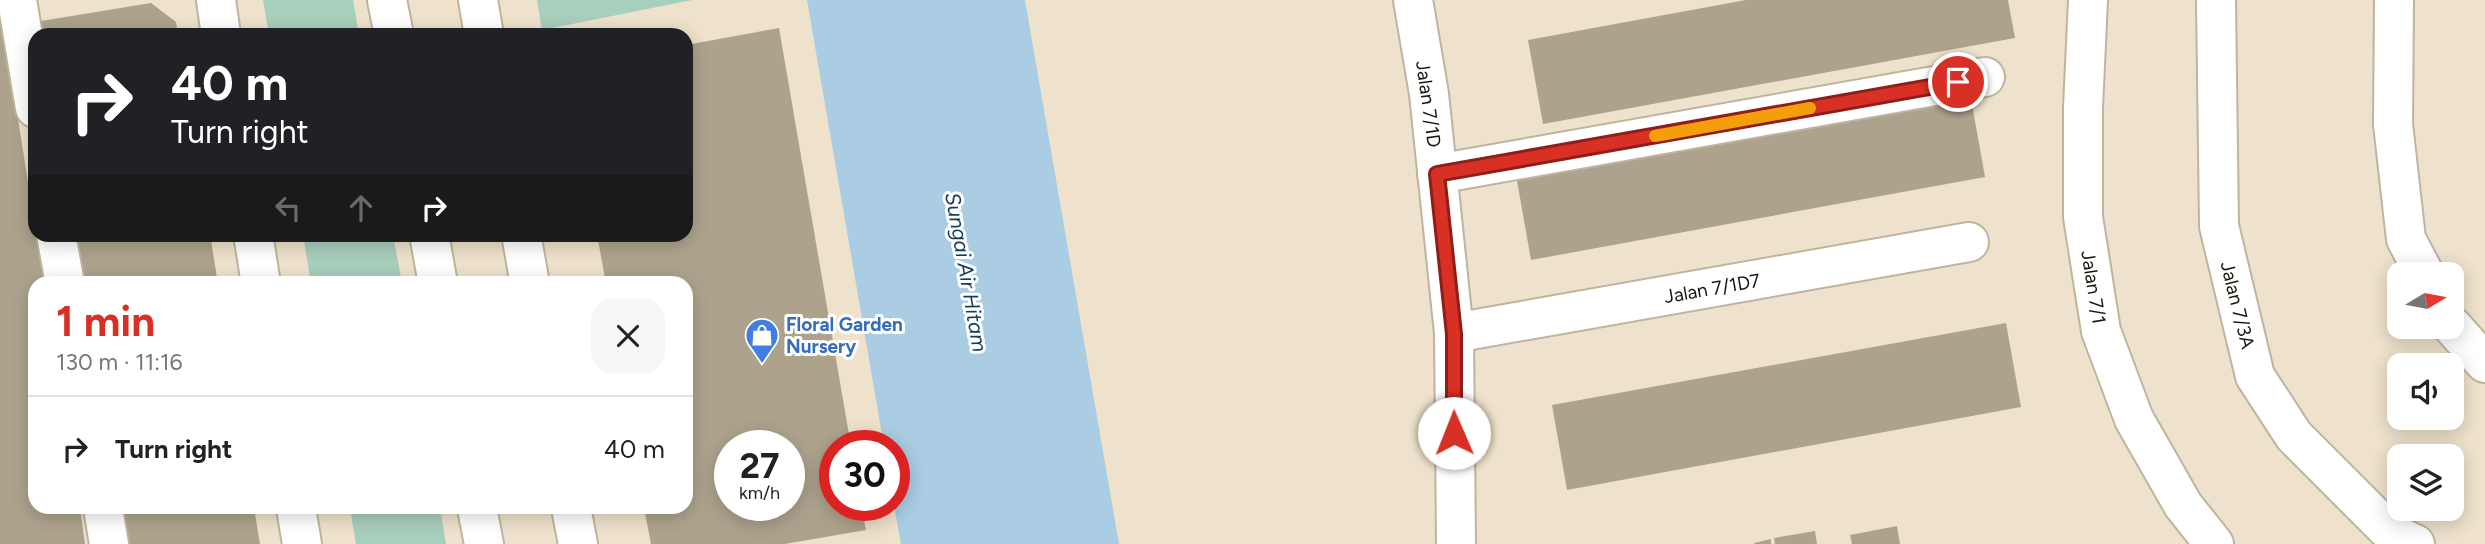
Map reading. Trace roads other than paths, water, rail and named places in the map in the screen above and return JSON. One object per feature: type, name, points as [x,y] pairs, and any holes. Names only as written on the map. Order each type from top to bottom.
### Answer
[{"type":"street","points":[[17,0],[28,66]]},
{"type":"street","points":[[216,0],[220,28]]},
{"type":"street","points":[[387,0],[393,28]]},
{"type":"street","points":[[478,0],[483,28]]},
{"type":"street","name":"Jalan 7/1D","points":[[1413,0],[1429,94],[1454,334],[1456,544]]},
{"type":"street","name":"Jalan 7/1","points":[[2088,0],[2083,108],[2083,217],[2101,331],[2134,419],[2183,505],[2214,544]]},
{"type":"street","name":"Jalan 7/3A","points":[[2216,0],[2219,226],[2255,376],[2294,436],[2391,533],[2415,544]]},
{"type":"street","points":[[2394,0],[2395,149],[2406,239],[2418,262]]},
{"type":"street","points":[[1437,174],[1985,77]]},
{"type":"street","points":[[58,242],[64,276]]},
{"type":"street","points":[[254,242],[260,276]]},
{"type":"street","points":[[430,242],[437,276]]},
{"type":"street","points":[[522,242],[529,276]]},
{"type":"street","name":"Jalan 7/1D7","points":[[1454,334],[1969,242]]},
{"type":"street","points":[[2464,339],[2485,363]]},
{"type":"street","points":[[104,514],[109,544]]},
{"type":"street","points":[[297,514],[302,544]]},
{"type":"street","points":[[478,514],[484,544]]},
{"type":"street","points":[[572,514],[578,544]]},
{"type":"water","name":"Sungai Air Hitam","points":[[807,0],[1025,0],[1119,544],[901,544],[897,521],[910,521],[910,430],[881,430]]},
{"type":"place","name":"Floral Garden Nursery","points":[[762,365]]}]
